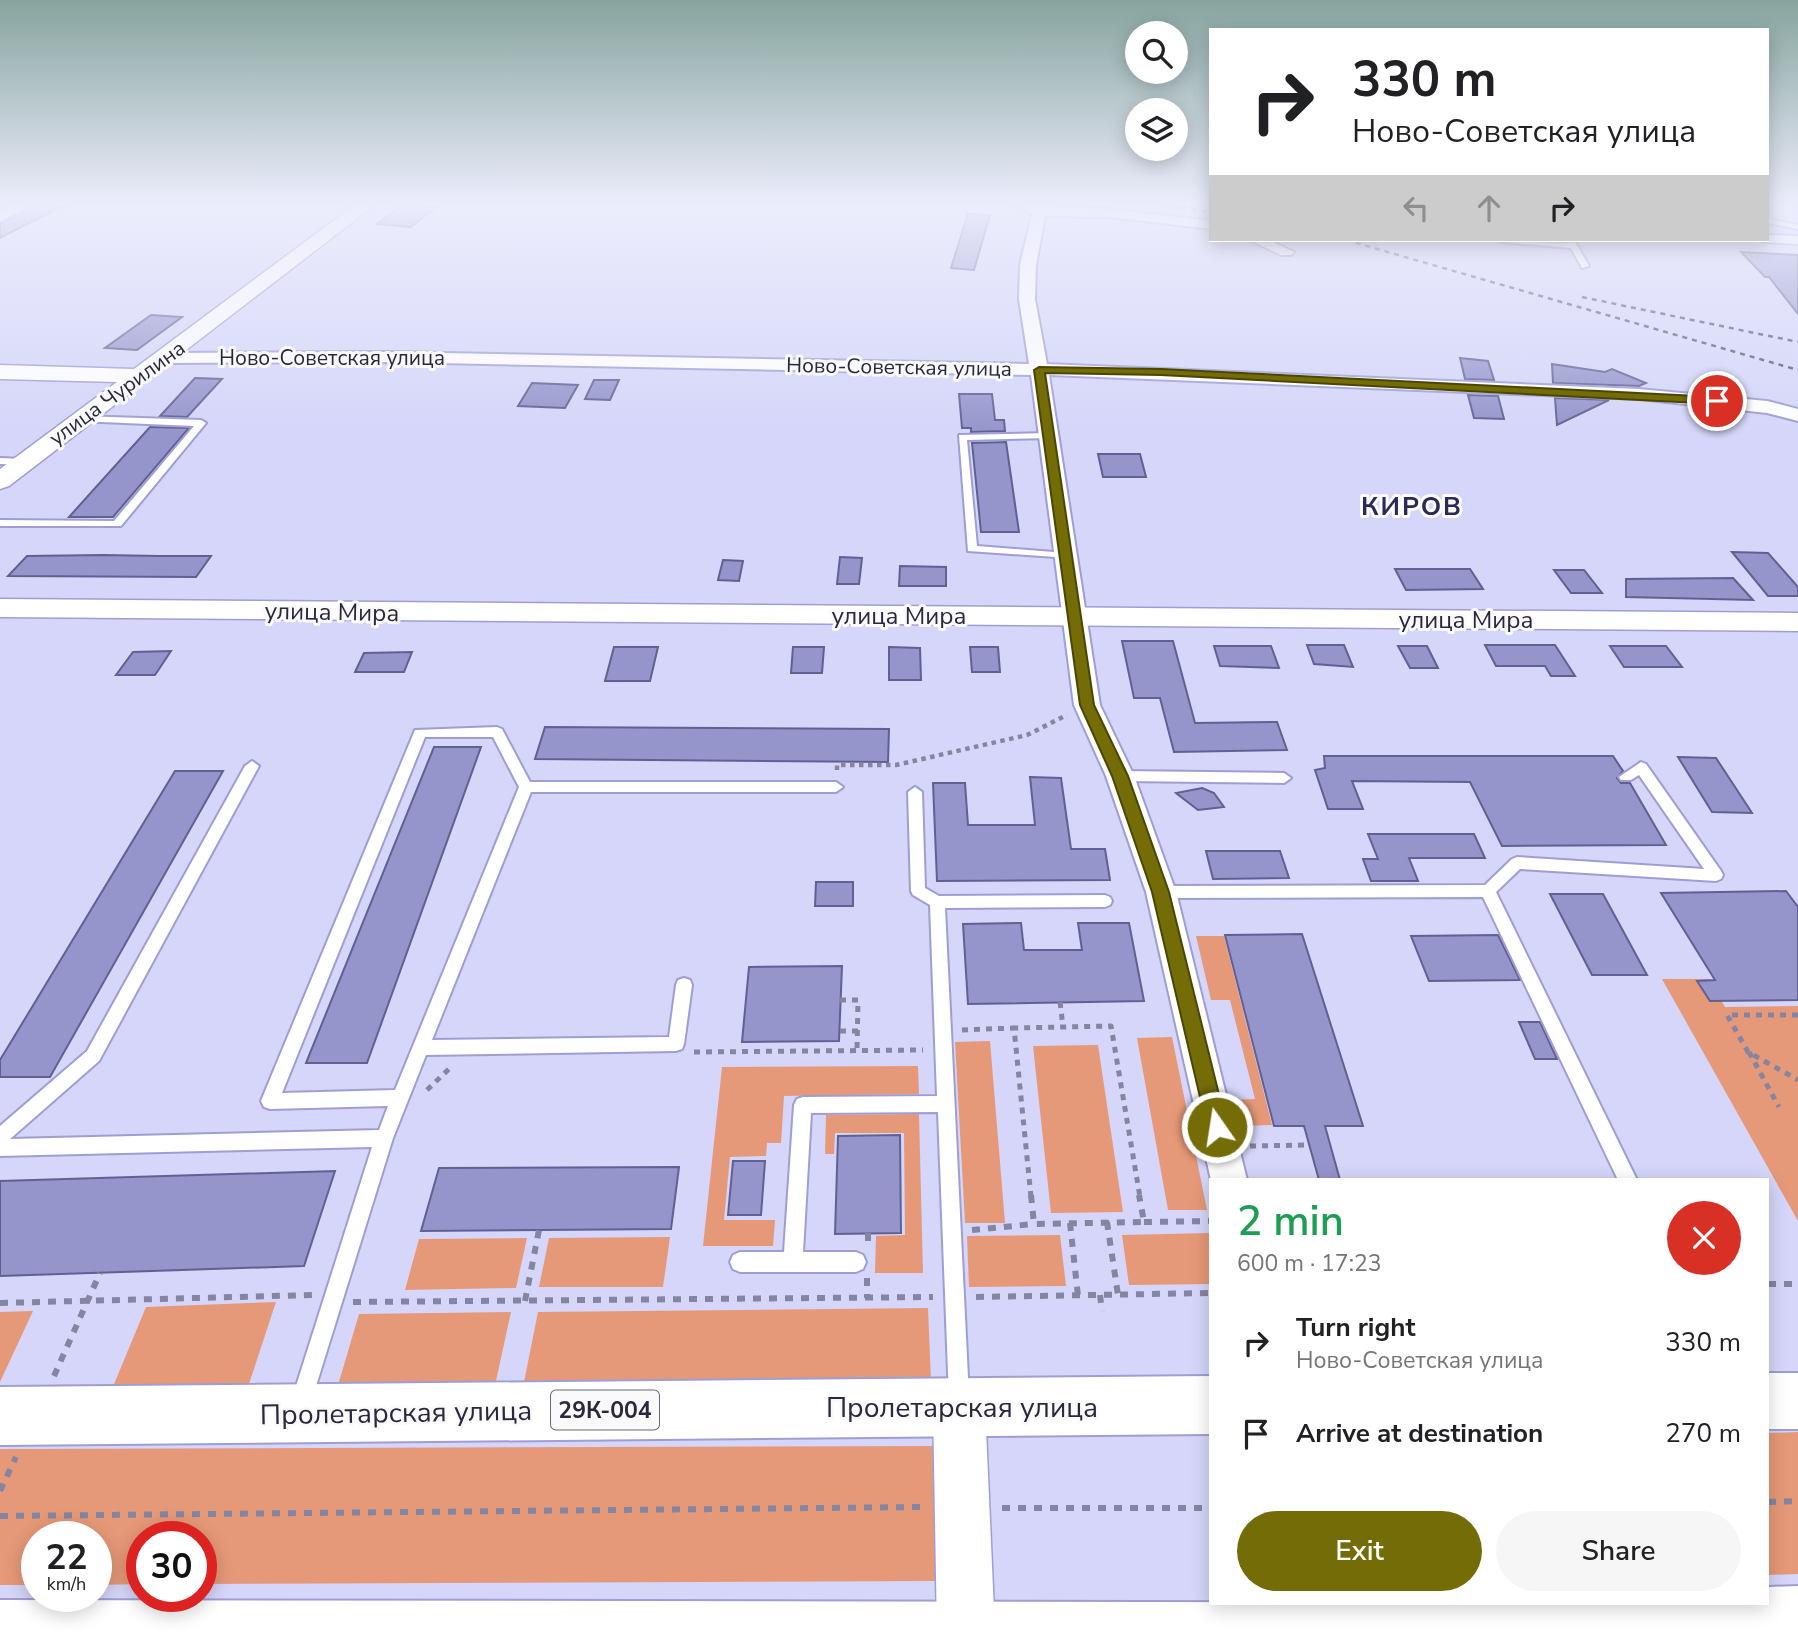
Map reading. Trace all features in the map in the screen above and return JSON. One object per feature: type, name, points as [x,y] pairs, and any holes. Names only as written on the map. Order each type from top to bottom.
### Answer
[{"type":"main road","points":[[1769,1401],[1798,1401]]},
{"type":"main road","name":"Пролетарская улица","points":[[0,1416],[1209,1405]]},
{"type":"main road","points":[[0,1632],[1068,1634],[1320,1625],[1798,1618]]},
{"type":"street","name":"улица Чурилина","points":[[0,481],[267,280]]},
{"type":"street","points":[[1028,280],[1027,299],[1050,436],[1087,705],[1120,776],[1161,892],[1229,1178]]},
{"type":"street","name":"Ново-Советская улица","points":[[166,358],[403,357],[1161,372],[1639,394],[1730,402],[1798,415]]},
{"type":"street","points":[[0,372],[139,376]]},
{"type":"street","name":"улица Мира","points":[[0,608],[1798,622]]},
{"type":"street","points":[[959,1406],[966,1634]]},
{"type":"lane","points":[[0,523],[117,524],[201,423],[81,419]]},
{"type":"lane","points":[[1050,436],[962,437],[972,549],[1066,556]]},
{"type":"lane","points":[[0,461],[25,462]]},
{"type":"lane","points":[[297,1413],[384,1138],[410,1098],[420,1048],[526,787],[497,732],[420,733],[270,1101],[410,1098]]},
{"type":"lane","points":[[0,1138],[93,1056],[252,766]]},
{"type":"lane","points":[[1161,892],[1488,891],[1517,863],[1716,874],[1641,767],[1626,777]]},
{"type":"lane","points":[[1120,776],[1284,778]]},
{"type":"lane","points":[[526,787],[836,787]]},
{"type":"lane","points":[[915,792],[918,891],[937,902],[1105,901]]},
{"type":"lane","points":[[1488,891],[1627,1178]]},
{"type":"lane","points":[[937,902],[959,1406]]},
{"type":"lane","points":[[420,1048],[676,1044],[684,985]]},
{"type":"lane","points":[[793,1262],[803,1105],[946,1104]]},
{"type":"lane","points":[[0,1148],[384,1138]]},
{"type":"lane","points":[[740,1262],[856,1262]]},
{"type":"path","points":[[836,787],[837,765],[896,765],[1027,735],[1087,705]]},
{"type":"path","points":[[840,1000],[858,1000],[857,1050]]},
{"type":"path","points":[[1060,1002],[1063,1027]]},
{"type":"path","points":[[1779,1107],[1727,1015],[1798,1015]]},
{"type":"path","points":[[692,1052],[943,1050],[963,1028],[1111,1026],[1144,1222]]},
{"type":"path","points":[[1014,1028],[1034,1224]]},
{"type":"path","points":[[840,1031],[858,1031]]},
{"type":"path","points":[[1748,1052],[1798,1080]]},
{"type":"path","points":[[410,1098],[460,1058]]},
{"type":"path","points":[[1251,1157],[1248,1146],[1309,1145]]},
{"type":"path","points":[[951,1230],[1006,1229],[1034,1224],[1209,1221]]},
{"type":"path","points":[[1107,1222],[1118,1295]]},
{"type":"path","points":[[1070,1223],[1078,1296]]},
{"type":"path","points":[[525,1301],[539,1230]]},
{"type":"path","points":[[1769,1284],[1798,1284]]},
{"type":"path","points":[[356,1302],[360,1289]]},
{"type":"path","points":[[0,1303],[309,1294],[356,1302],[1209,1293]]},
{"type":"path","points":[[1100,1295],[1102,1311]]},
{"type":"path","points":[[1769,1502],[1798,1501]]},
{"type":"path","points":[[0,1516],[1209,1508]]},
{"type":"shaded area","points":[[1196,936],[1224,936],[1272,1125],[1241,1126],[1235,1100],[1255,1099],[1230,1000],[1211,1000]]},
{"type":"shaded area","points":[[1662,979],[1708,979],[1725,1007],[1798,1006],[1798,1221]]},
{"type":"shaded area","points":[[1172,1037],[1207,1210],[1168,1210],[1137,1038]]},
{"type":"shaded area","points":[[990,1041],[1005,1223],[965,1223],[955,1042]]},
{"type":"shaded area","points":[[1098,1045],[1123,1212],[1051,1213],[1033,1046]]},
{"type":"shaded area","points":[[918,1066],[919,1094],[784,1096],[781,1143],[767,1143],[766,1156],[730,1157],[724,1220],[775,1220],[773,1246],[703,1246],[722,1067]]},
{"type":"shaded area","points":[[919,1114],[923,1273],[875,1273],[876,1236],[905,1235],[904,1133],[835,1133],[834,1154],[825,1154],[826,1115]]},
{"type":"shaded area","points":[[1209,1233],[1209,1284],[1129,1285],[1122,1235]]},
{"type":"shaded area","points":[[1060,1235],[1066,1286],[969,1287],[967,1236]]},
{"type":"shaded area","points":[[670,1237],[663,1287],[539,1287],[549,1238]]},
{"type":"shaded area","points":[[527,1238],[516,1288],[405,1290],[419,1239]]},
{"type":"shaded area","points":[[276,1302],[249,1384],[112,1389],[146,1307]]},
{"type":"shaded area","points":[[928,1308],[931,1381],[523,1387],[538,1312]]},
{"type":"shaded area","points":[[33,1311],[0,1382],[0,1312]]},
{"type":"shaded area","points":[[511,1312],[494,1390],[336,1392],[359,1314]]},
{"type":"shaded area","points":[[1798,1432],[1798,1574],[1769,1575],[1769,1433]]},
{"type":"shaded area","points":[[935,1446],[938,1581],[217,1584],[217,1521],[126,1521],[126,1584],[112,1585],[112,1521],[21,1521],[21,1585],[0,1585],[0,1449]]},
{"type":"building","points":[[1772,280],[1798,280],[1798,314]]},
{"type":"building","points":[[151,315],[182,317],[137,350],[105,348]]},
{"type":"building","points":[[1460,358],[1488,361],[1494,380],[1465,379]]},
{"type":"building","points":[[1552,364],[1605,372],[1612,369],[1646,383],[1639,386],[1553,383]]},
{"type":"building","points":[[195,378],[222,379],[187,417],[160,416]]},
{"type":"building","points":[[594,380],[619,380],[610,400],[585,399]]},
{"type":"building","points":[[532,383],[578,385],[565,408],[518,406]]},
{"type":"building","points":[[959,394],[992,394],[995,420],[1004,420],[1005,431],[971,432],[971,428],[962,428]]},
{"type":"building","points":[[1468,395],[1498,396],[1504,419],[1474,418]]},
{"type":"building","points":[[1555,398],[1609,400],[1557,425]]},
{"type":"building","points":[[150,427],[189,428],[113,517],[69,517]]},
{"type":"building","points":[[1006,442],[1019,532],[981,532],[972,443]]},
{"type":"building","points":[[1098,454],[1140,454],[1146,477],[1103,477]]},
{"type":"building","points":[[1732,552],[1768,553],[1798,587],[1798,596],[1768,596]]},
{"type":"building","points":[[27,556],[211,556],[196,577],[8,576]]},
{"type":"building","points":[[840,557],[862,558],[859,584],[837,584]]},
{"type":"building","points":[[723,560],[743,561],[739,581],[718,580]]},
{"type":"building","points":[[900,566],[946,567],[946,586],[899,586]]},
{"type":"building","points":[[1395,569],[1470,569],[1483,589],[1406,590]]},
{"type":"building","points":[[1554,570],[1584,570],[1602,593],[1571,593]]},
{"type":"building","points":[[1733,578],[1753,600],[1626,597],[1626,579]]},
{"type":"building","points":[[1122,641],[1173,641],[1195,723],[1277,722],[1287,750],[1174,752],[1160,698],[1134,698]]},
{"type":"building","points":[[1307,645],[1344,645],[1353,667],[1314,664]]},
{"type":"building","points":[[1485,645],[1555,645],[1575,676],[1551,676],[1545,666],[1496,666]]},
{"type":"building","points":[[1214,646],[1271,646],[1279,668],[1220,666]]},
{"type":"building","points":[[1398,646],[1427,646],[1438,668],[1410,668]]},
{"type":"building","points":[[1610,646],[1666,646],[1682,667],[1624,667]]},
{"type":"building","points":[[614,647],[658,647],[650,681],[605,681]]},
{"type":"building","points":[[793,647],[824,647],[822,673],[791,673]]},
{"type":"building","points":[[889,647],[920,648],[921,680],[889,680]]},
{"type":"building","points":[[970,647],[998,647],[1000,672],[972,672]]},
{"type":"building","points":[[171,651],[155,675],[116,675],[133,652]]},
{"type":"building","points":[[412,652],[404,672],[355,672],[364,653]]},
{"type":"building","points":[[545,727],[889,729],[888,762],[535,759]]},
{"type":"building","points":[[434,747],[481,747],[367,1063],[306,1063]]},
{"type":"building","points":[[1324,756],[1613,756],[1623,771],[1617,778],[1621,783],[1630,783],[1666,845],[1502,846],[1470,782],[1352,781],[1363,809],[1328,809],[1315,770],[1325,768]]},
{"type":"building","points":[[1678,757],[1716,758],[1752,813],[1712,812]]},
{"type":"building","points":[[175,771],[223,771],[50,1077],[0,1077],[0,1060]]},
{"type":"building","points":[[1030,777],[1061,778],[1071,849],[1105,849],[1110,880],[937,881],[933,783],[965,783],[968,825],[1035,825]]},
{"type":"building","points":[[1202,788],[1214,793],[1224,807],[1198,810],[1176,793]]},
{"type":"building","points":[[1368,834],[1474,834],[1485,858],[1409,858],[1418,881],[1371,881],[1363,859],[1378,859]]},
{"type":"building","points":[[1206,851],[1280,851],[1289,878],[1213,879]]},
{"type":"building","points":[[816,882],[853,882],[853,906],[815,906]]},
{"type":"building","points":[[1786,891],[1798,907],[1798,1000],[1710,1001],[1697,981],[1715,980],[1661,893]]},
{"type":"building","points":[[1550,894],[1603,894],[1647,975],[1592,975]]},
{"type":"building","points":[[1021,923],[1024,950],[1082,950],[1078,923],[1129,923],[1144,1001],[968,1004],[963,924]]},
{"type":"building","points":[[1302,934],[1363,1126],[1325,1126],[1339,1178],[1318,1178],[1304,1126],[1274,1126],[1225,935]]},
{"type":"building","points":[[1498,935],[1520,980],[1429,981],[1411,936]]},
{"type":"building","points":[[842,966],[839,1041],[742,1042],[749,967]]},
{"type":"building","points":[[1519,1022],[1540,1022],[1557,1059],[1535,1059]]},
{"type":"building","points":[[900,1135],[901,1233],[835,1234],[838,1136]]},
{"type":"building","points":[[733,1161],[765,1161],[761,1215],[728,1215]]},
{"type":"building","points":[[679,1167],[671,1229],[421,1231],[439,1168]]},
{"type":"building","points":[[335,1171],[304,1266],[0,1276],[0,1181]]},
{"type":"railway","points":[[1486,280],[1798,370]]},
{"type":"railway","points":[[1582,297],[1798,342]]},
{"type":"district","name":"КИРОВ","points":[[1412,506]]},
{"type":"route","points":[[1217,1127],[1161,892],[1120,776],[1087,705],[1039,370],[1161,372],[1639,394],[1717,401]]}]
